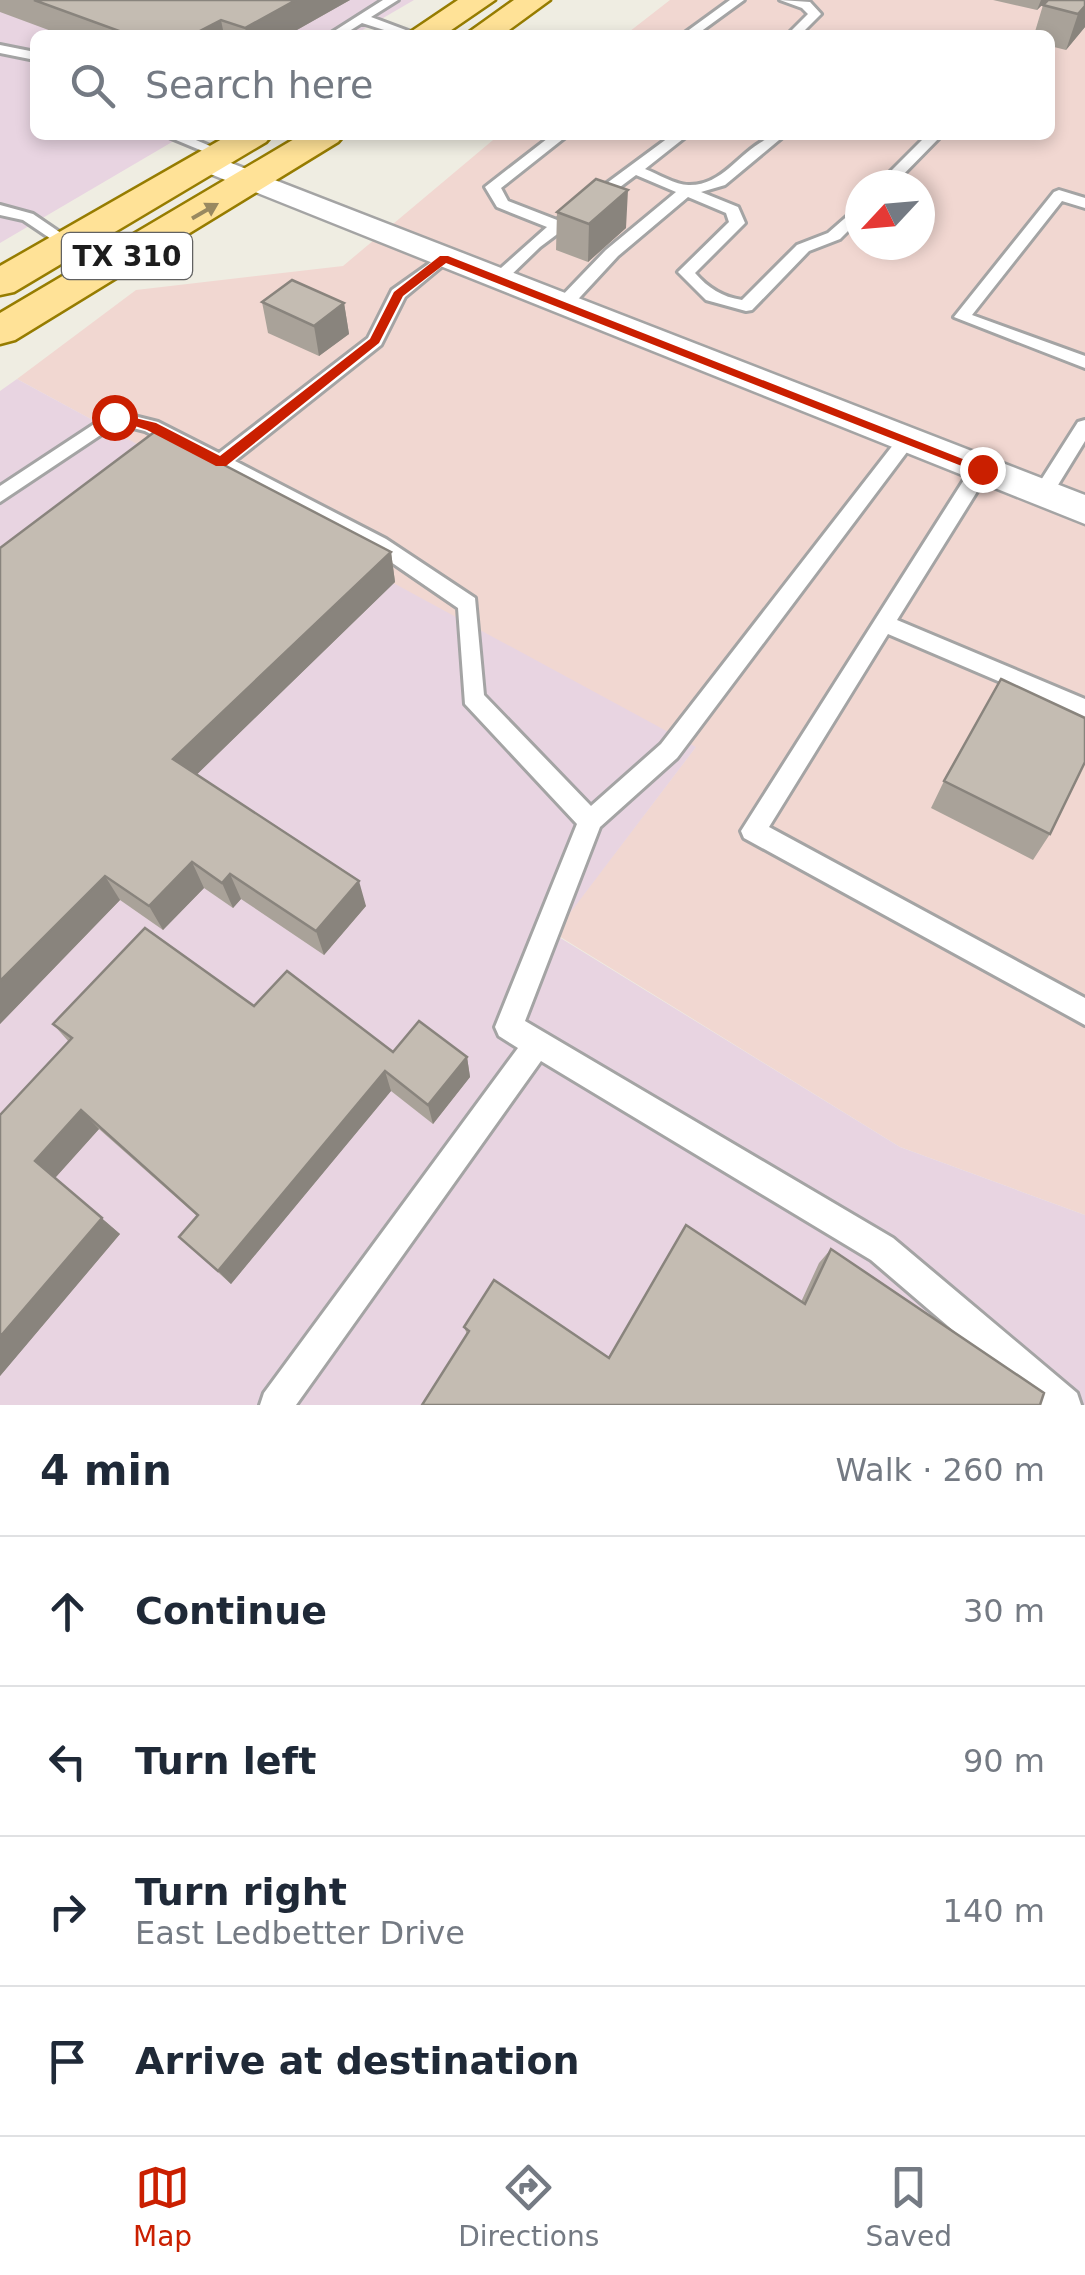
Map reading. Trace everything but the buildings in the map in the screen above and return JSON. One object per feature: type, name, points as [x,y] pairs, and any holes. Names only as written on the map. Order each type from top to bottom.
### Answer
[{"type":"main road","points":[[430,30],[480,0]]},
{"type":"main road","points":[[489,30],[535,0]]},
{"type":"main road","name":"TX 310","points":[[0,284],[246,140]]},
{"type":"main road","name":"TX 310","points":[[0,331],[318,140]]},
{"type":"street","points":[[215,158],[254,182],[1085,510]]},
{"type":"lane","points":[[342,30],[392,0]]},
{"type":"lane","points":[[695,30],[738,0]]},
{"type":"lane","points":[[786,0],[806,5],[814,14],[799,30]]},
{"type":"lane","points":[[361,18],[398,30]]},
{"type":"lane","points":[[0,48],[30,55]]},
{"type":"lane","points":[[181,140],[215,158]]},
{"type":"lane","points":[[554,140],[493,186],[502,204],[559,226]]},
{"type":"lane","points":[[498,280],[559,226],[675,140]]},
{"type":"lane","points":[[563,305],[612,253],[686,190],[720,182],[772,140]]},
{"type":"lane","points":[[900,170],[930,140]]},
{"type":"lane","points":[[636,170],[733,210],[736,223],[686,272],[695,286],[720,302],[746,306],[803,248],[834,236],[845,225]]},
{"type":"lane","points":[[1085,203],[1059,194],[962,317],[1085,362]]},
{"type":"lane","points":[[0,210],[28,217],[68,244]]},
{"type":"lane","points":[[221,462],[375,341],[398,294],[444,258]]},
{"type":"lane","points":[[0,495],[114,417],[151,426],[379,544],[468,604],[473,698],[590,821]]},
{"type":"lane","points":[[1042,493],[1085,426]]},
{"type":"lane","points":[[907,440],[669,751],[590,821],[509,1027],[882,1248],[1065,1405]]},
{"type":"lane","points":[[982,469],[753,832],[1085,1012]]},
{"type":"lane","points":[[884,623],[1085,709]]},
{"type":"lane","points":[[276,1405],[538,1044]]},
{"type":"shaded area","points":[[0,0],[414,0],[363,30],[30,30],[30,140],[175,140],[0,243]]},
{"type":"shaded area","points":[[670,0],[1085,0],[1085,1215],[900,1147],[554,933],[695,748],[17,379],[136,290],[343,266],[493,140],[1055,140],[1055,30],[631,30]]},
{"type":"shaded area","points":[[17,379],[696,747],[554,934],[900,1147],[1085,1215],[1085,1405],[0,1405],[0,391]]},
{"type":"route","points":[[114,417],[151,426],[221,462],[375,341],[398,294],[444,258],[982,469]]}]
